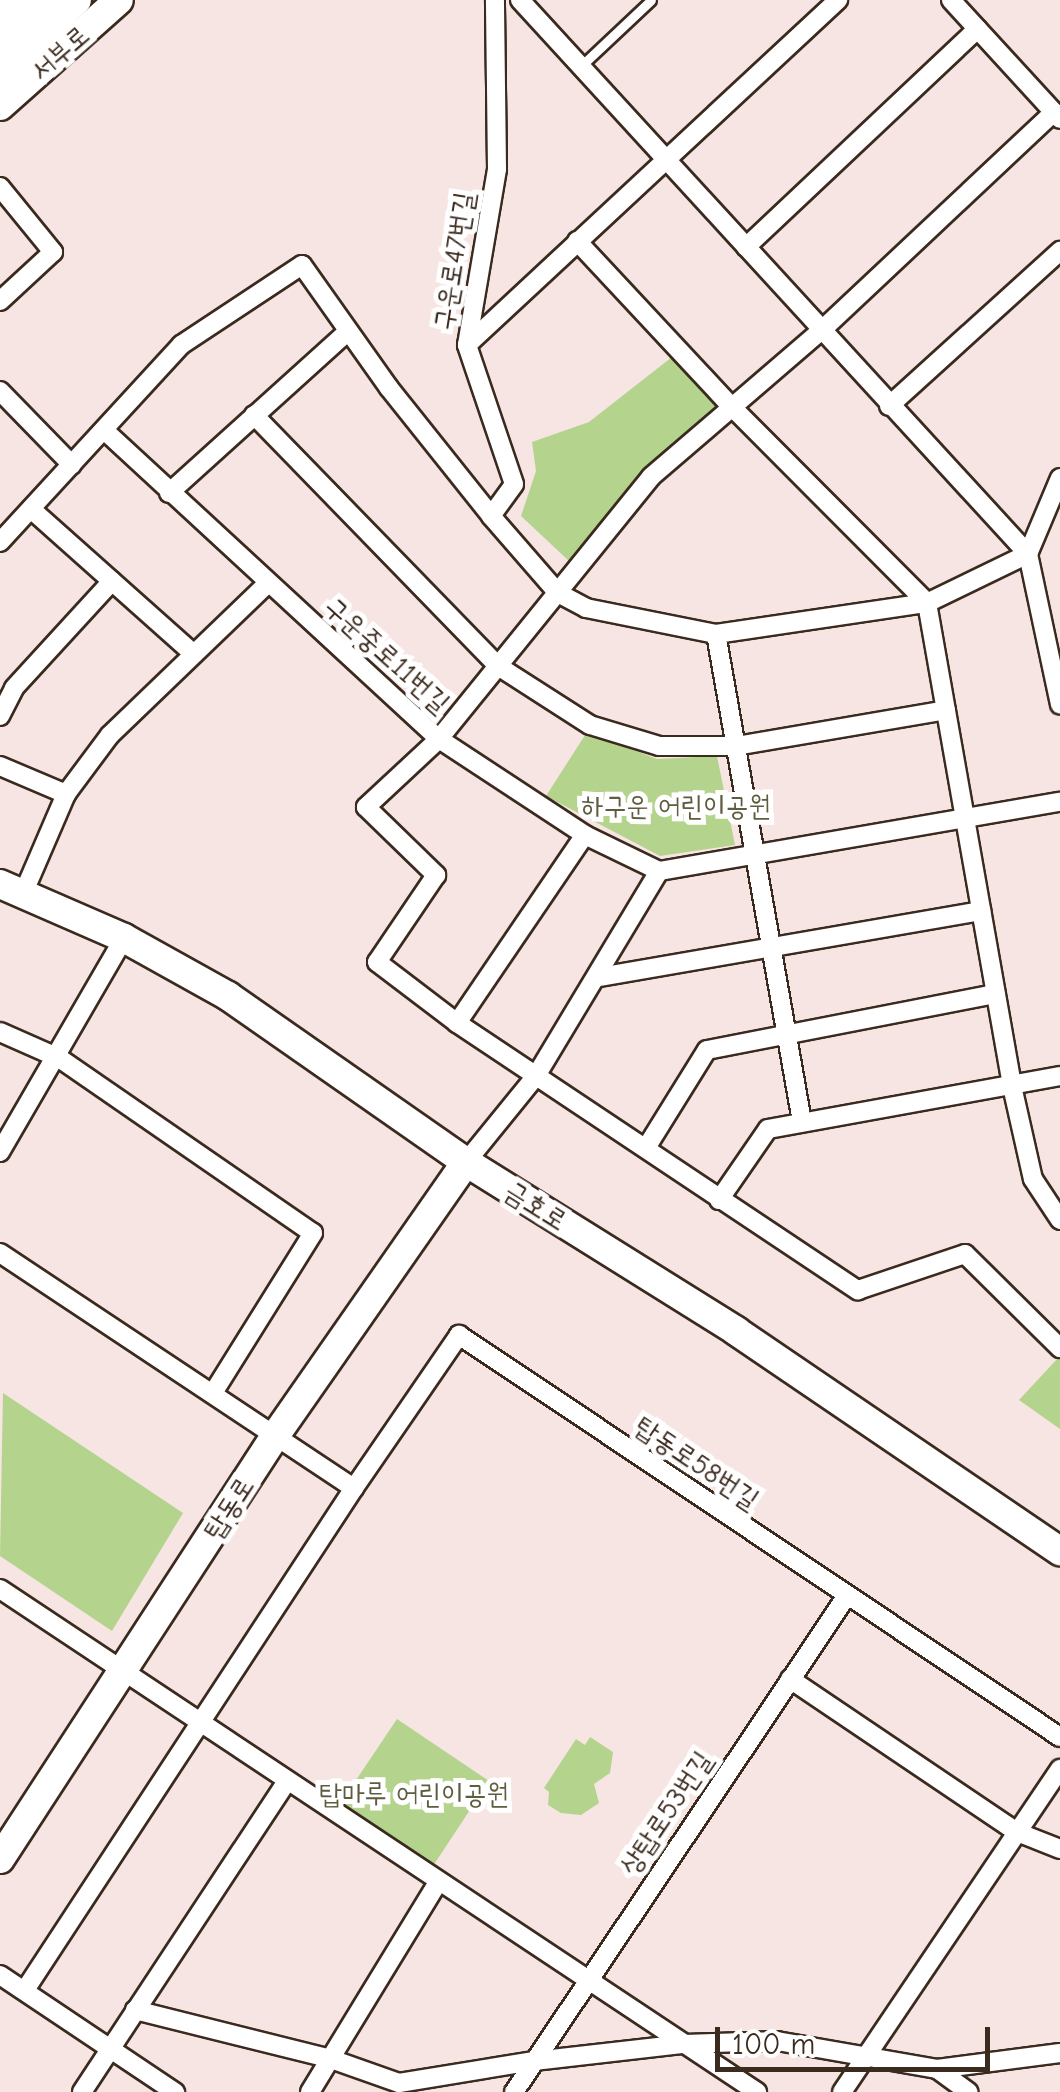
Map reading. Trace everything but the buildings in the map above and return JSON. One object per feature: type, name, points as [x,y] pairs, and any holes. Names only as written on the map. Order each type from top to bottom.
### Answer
[{"type":"street","points":[[0,14],[15,0]]},
{"type":"street","name":"서부로","points":[[0,42],[44,0]]},
{"type":"street","name":"서부로","points":[[0,73],[78,0]]},
{"type":"street","name":"서부로","points":[[0,106],[119,0]]},
{"type":"street","name":"구운로47번길","points":[[490,516],[514,484],[467,346],[496,169],[495,0]]},
{"type":"street","points":[[520,0],[669,158],[824,328],[889,406],[1028,554],[1060,706]]},
{"type":"street","points":[[467,346],[838,0]]},
{"type":"street","points":[[951,0],[1057,116],[824,328],[651,477],[439,739],[366,807],[436,875],[377,962],[457,1023],[858,1290],[965,1254],[1060,1348]]},
{"type":"street","points":[[746,246],[978,29]]},
{"type":"street","points":[[0,188],[54,252],[0,301]]},
{"type":"street","points":[[577,242],[731,406],[927,603],[1012,1086],[1033,1179],[1060,1220]]},
{"type":"street","points":[[889,406],[1060,251]]},
{"type":"street","points":[[0,542],[181,345],[302,265],[347,332],[490,516],[558,593],[586,608],[716,634],[927,603],[1028,554],[1060,478]]},
{"type":"street","points":[[170,493],[347,332]]},
{"type":"street","points":[[0,392],[72,465]]},
{"type":"street","points":[[254,415],[498,666],[590,725],[659,746],[736,746],[946,710]]},
{"type":"street","name":"구운중로11번길","points":[[104,430],[439,739],[586,836],[659,871]]},
{"type":"street","points":[[31,509],[194,654]]},
{"type":"street","points":[[0,716],[14,688],[112,581]]},
{"type":"street","points":[[12,889],[66,794],[110,734],[268,584]]},
{"type":"street","points":[[716,634],[802,1122]]},
{"type":"street","points":[[0,766],[66,794]]},
{"type":"street","points":[[466,1162],[536,1076],[599,977],[659,871],[1060,802]]},
{"type":"street","points":[[457,1023],[586,836]]},
{"type":"street","name":"금호로","points":[[12,889],[124,938],[228,996],[466,1162],[736,1331],[1060,1551]]},
{"type":"street","points":[[599,977],[981,911]]},
{"type":"street","points":[[0,1152],[59,1058],[124,938]]},
{"type":"street","points":[[646,1148],[707,1050],[996,994]]},
{"type":"street","points":[[0,1032],[59,1058],[313,1232],[213,1393]]},
{"type":"street","points":[[718,1200],[768,1129],[1060,1076]]},
{"type":"street","name":"탑동로","points":[[0,1859],[275,1436],[466,1162]]},
{"type":"street","points":[[0,1253],[354,1488]]},
{"type":"street","name":"탑동로58번길","points":[[25,1990],[198,1722],[459,1335],[1060,1737]]},
{"type":"street","points":[[0,1589],[757,2092]]},
{"type":"street","name":"상탑로53번길","points":[[514,2092],[846,1597]]},
{"type":"street","points":[[790,1679],[1017,1832],[1060,1849]]},
{"type":"street","points":[[842,2092],[1060,1769]]},
{"type":"street","points":[[82,2092],[288,1782]]},
{"type":"street","points":[[310,2092],[439,1881]]},
{"type":"street","points":[[0,1975],[175,2092]]},
{"type":"street","points":[[135,2010],[331,2059],[399,2084],[534,2061],[684,2044],[777,2041],[937,2068],[1060,2052]]},
{"type":"street","points":[[937,2068],[970,2092]]},
{"type":"lane","points":[[581,66],[651,0]]},
{"type":"green space","points":[[672,357],[719,405],[644,472],[569,561],[521,516],[536,471],[532,442],[589,422]]},
{"type":"green space","name":"하구운 어린이공원","points":[[587,732],[657,759],[717,756],[735,845],[660,856],[546,796]]},
{"type":"green space","points":[[1060,1359],[1060,1429],[1019,1400]]},
{"type":"green space","points":[[3,1393],[183,1513],[112,1631],[0,1556]]},
{"type":"green space","name":"탑마루 어린이공원","points":[[397,1719],[489,1781],[431,1869],[338,1807]]},
{"type":"green space","points":[[590,1737],[613,1752],[610,1773],[594,1784],[599,1803],[581,1815],[561,1813],[548,1805],[549,1792],[544,1788],[576,1739],[585,1745]]}]
